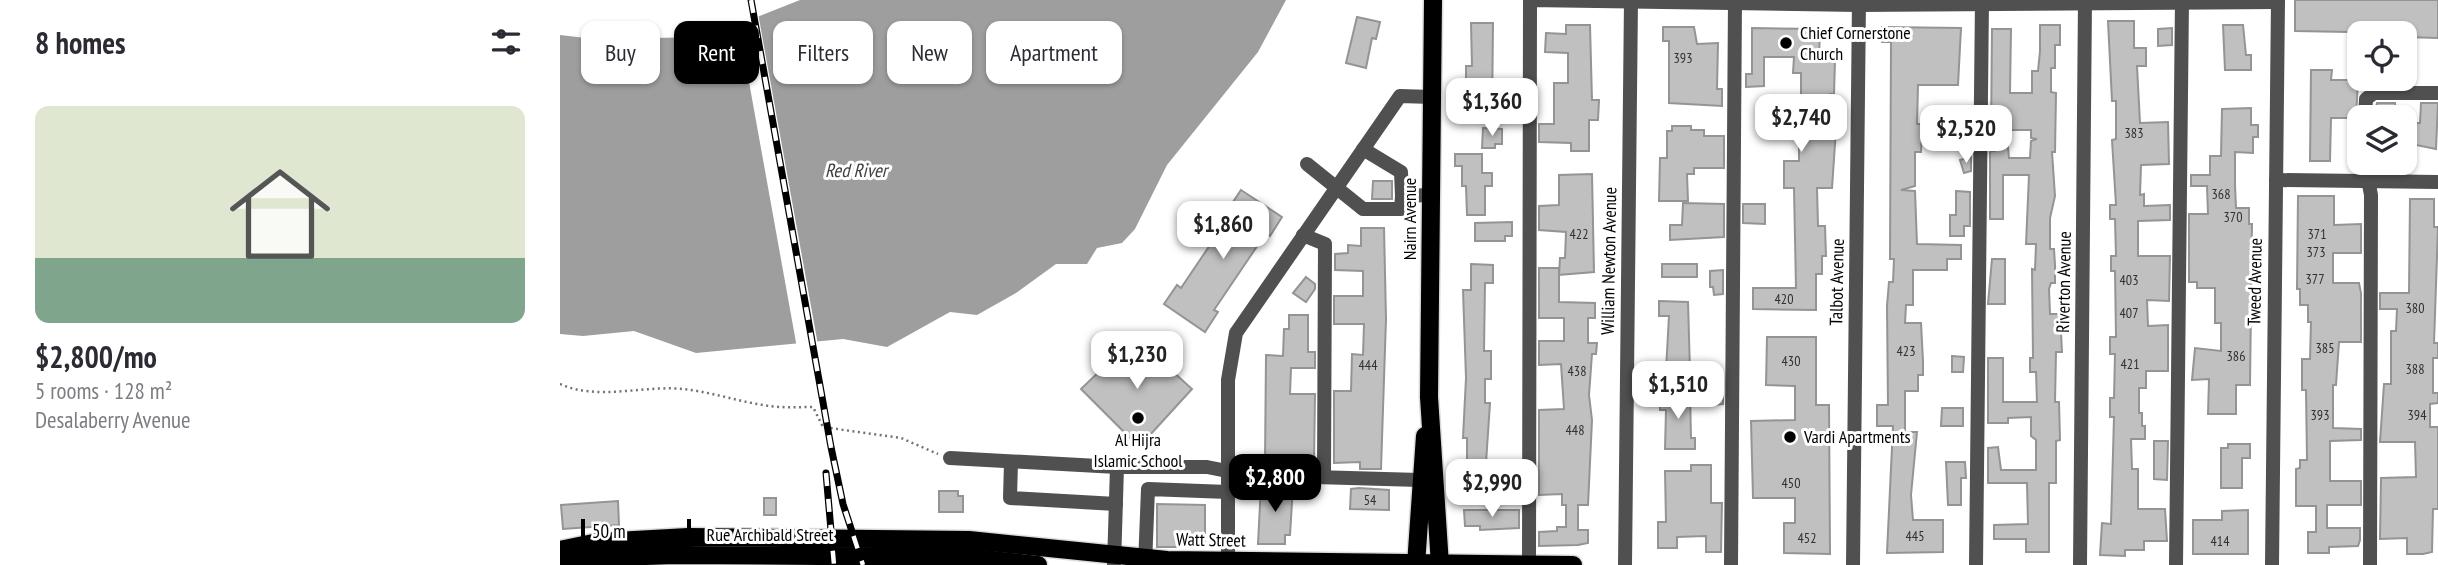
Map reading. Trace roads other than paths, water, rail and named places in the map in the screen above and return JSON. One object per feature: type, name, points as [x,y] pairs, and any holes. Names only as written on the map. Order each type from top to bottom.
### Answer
[{"type":"main road","name":"Nairn Avenue","points":[[1433,0],[1429,397],[1440,563]]},
{"type":"main road","name":"Nairn Avenue","points":[[1416,564],[1420,480],[1429,397]]},
{"type":"main road","name":"Rue Archibald Street","points":[[560,550],[598,542],[688,537],[852,548]]},
{"type":"main road","name":"Watt Street","points":[[852,548],[969,540],[1114,560],[1228,564],[1573,565]]},
{"type":"main road","name":"Rue Archibald Street","points":[[560,559],[852,548]]},
{"type":"main road","points":[[852,548],[1038,565]]},
{"type":"street","points":[[1529,564],[1530,0],[2278,1]]},
{"type":"street","name":"William Newton Avenue","points":[[1625,565],[1631,1]]},
{"type":"street","points":[[2176,565],[2182,1]]},
{"type":"street","name":"Tweed Avenue","points":[[2272,565],[2278,1]]},
{"type":"street","points":[[1731,565],[1735,2]]},
{"type":"street","name":"Talbot Avenue","points":[[1853,565],[1859,2]]},
{"type":"street","points":[[1976,565],[1982,2]]},
{"type":"street","name":"Riverton Avenue","points":[[2080,565],[2085,2]]},
{"type":"street","points":[[2366,105],[2366,99],[2374,93],[2438,93]]},
{"type":"street","points":[[1228,564],[1228,380],[1236,333],[1400,96],[1432,97]]},
{"type":"street","points":[[1307,164],[1363,209],[1401,209],[1401,172],[1363,149]]},
{"type":"street","points":[[2368,175],[2370,565]]},
{"type":"street","points":[[2276,180],[2438,182]]},
{"type":"street","points":[[1402,196],[1431,195]]},
{"type":"street","points":[[1303,235],[1325,244],[1324,476]]},
{"type":"street","points":[[946,457],[1118,467],[1207,467],[1247,475],[1420,480]]},
{"type":"street","points":[[1011,462],[1010,498],[1116,504]]},
{"type":"street","points":[[1114,560],[1118,467]]},
{"type":"street","points":[[1146,561],[1149,467]]},
{"type":"street","points":[[1148,489],[1228,492]]},
{"type":"water","name":"Red River","points":[[800,0],[1286,0],[1258,52],[1167,165],[1135,229],[1122,243],[1097,248],[1087,264],[1056,264],[1016,293],[977,315],[950,312],[887,347],[843,339],[696,353],[634,331],[583,336],[560,334],[560,35],[581,37],[581,84],[660,84],[660,38],[674,38],[674,84],[759,84],[759,21],[747,21]]},
{"type":"railway","points":[[751,0],[831,447],[843,504],[863,565]]},
{"type":"railway","points":[[826,473],[834,565]]},
{"type":"place","name":"Chief Cornerstone Church","points":[[1786,43]]},
{"type":"place","name":"Al Hijra Islamic School","points":[[1138,418]]},
{"type":"place","name":"Vardi Apartments","points":[[1790,437]]}]
